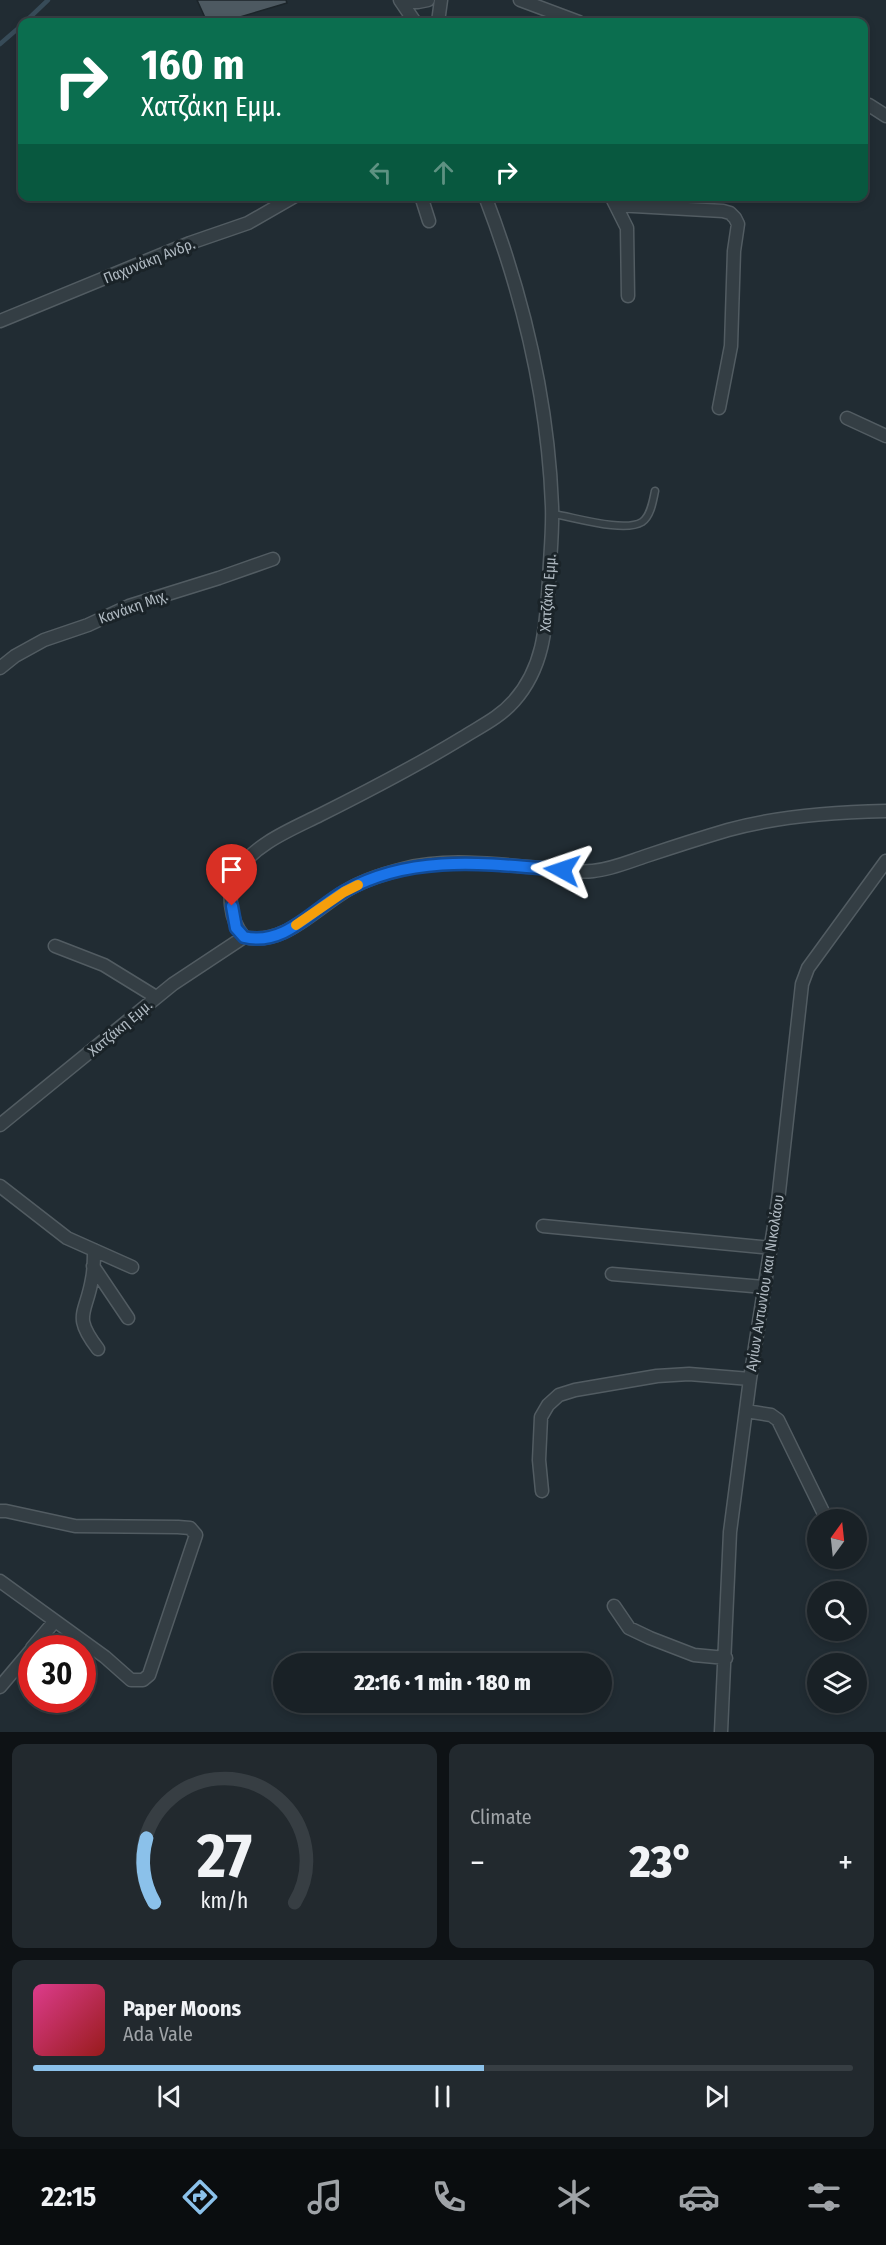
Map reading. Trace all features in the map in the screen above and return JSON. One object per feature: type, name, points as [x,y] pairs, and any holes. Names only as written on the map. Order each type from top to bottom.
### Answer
[{"type":"street","points":[[402,0],[413,2],[428,0]]},
{"type":"street","points":[[402,0],[413,18]]},
{"type":"street","points":[[439,18],[441,0]]},
{"type":"street","points":[[520,0],[555,16]]},
{"type":"street","points":[[869,105],[886,116]]},
{"type":"street","name":"Παχυνάκη Ανδρ.","points":[[0,321],[190,243],[248,223],[286,201]]},
{"type":"street","points":[[423,201],[429,221]]},
{"type":"street","name":"Χατζάκη Εμμ.","points":[[0,1125],[156,997],[244,937],[236,928],[231,889],[238,871],[254,853],[293,829],[423,762],[488,724],[504,712],[525,688],[539,660],[546,633],[552,514],[545,417],[534,358],[518,296],[487,201]]},
{"type":"street","points":[[614,201],[623,216],[628,237],[628,296]]},
{"type":"street","points":[[614,201],[723,211],[735,218],[738,224],[734,251],[731,346],[719,408]]},
{"type":"street","points":[[847,418],[886,436]]},
{"type":"street","name":"Κανάκη Μιχ.","points":[[0,669],[15,656],[44,640],[87,625],[129,606],[273,559]]},
{"type":"street","points":[[244,937],[265,939],[290,929],[344,892],[376,877],[404,869],[457,863],[591,871],[615,867],[705,837],[750,825],[806,817],[886,811]]},
{"type":"street","name":"Αγίων Αντωνίου και Νικολάου","points":[[721,1732],[730,1532],[750,1379],[778,1201],[802,984],[808,968],[886,861]]},
{"type":"street","points":[[54,946],[113,969],[156,997]]},
{"type":"street","points":[[0,1186],[67,1238],[132,1267]]},
{"type":"street","points":[[543,1226],[771,1248]]},
{"type":"street","points":[[94,1250],[92,1279],[82,1316],[86,1335],[98,1349]]},
{"type":"street","points":[[93,1266],[128,1318]]},
{"type":"street","points":[[612,1274],[764,1287]]},
{"type":"street","points":[[542,1491],[538,1460],[541,1417],[548,1405],[559,1395],[575,1390],[657,1376],[689,1374],[750,1379]]},
{"type":"street","points":[[746,1411],[771,1415],[778,1420],[822,1509]]},
{"type":"street","points":[[0,1511],[75,1526],[190,1528],[194,1531],[196,1540],[155,1652],[149,1675],[137,1682],[130,1680],[105,1657],[0,1581]]},
{"type":"street","points":[[614,1606],[629,1628],[650,1638],[694,1654],[726,1658]]},
{"type":"street","points":[[43,1635],[54,1622]]},
{"type":"street","points":[[0,1687],[18,1666]]},
{"type":"lane","points":[[552,514],[600,523],[629,525],[642,522],[648,515],[655,491]]},
{"type":"building","points":[[197,0],[286,0],[287,3],[236,18],[205,18]]},
{"type":"waterway","points":[[29,18],[48,0]]},
{"type":"waterway","points":[[0,44],[18,28]]},
{"type":"slow traffic","points":[[296,925],[358,885]]},
{"type":"route","points":[[232,906],[236,928],[244,937],[265,939],[290,929],[361,883],[404,869],[457,863],[562,870]]}]
